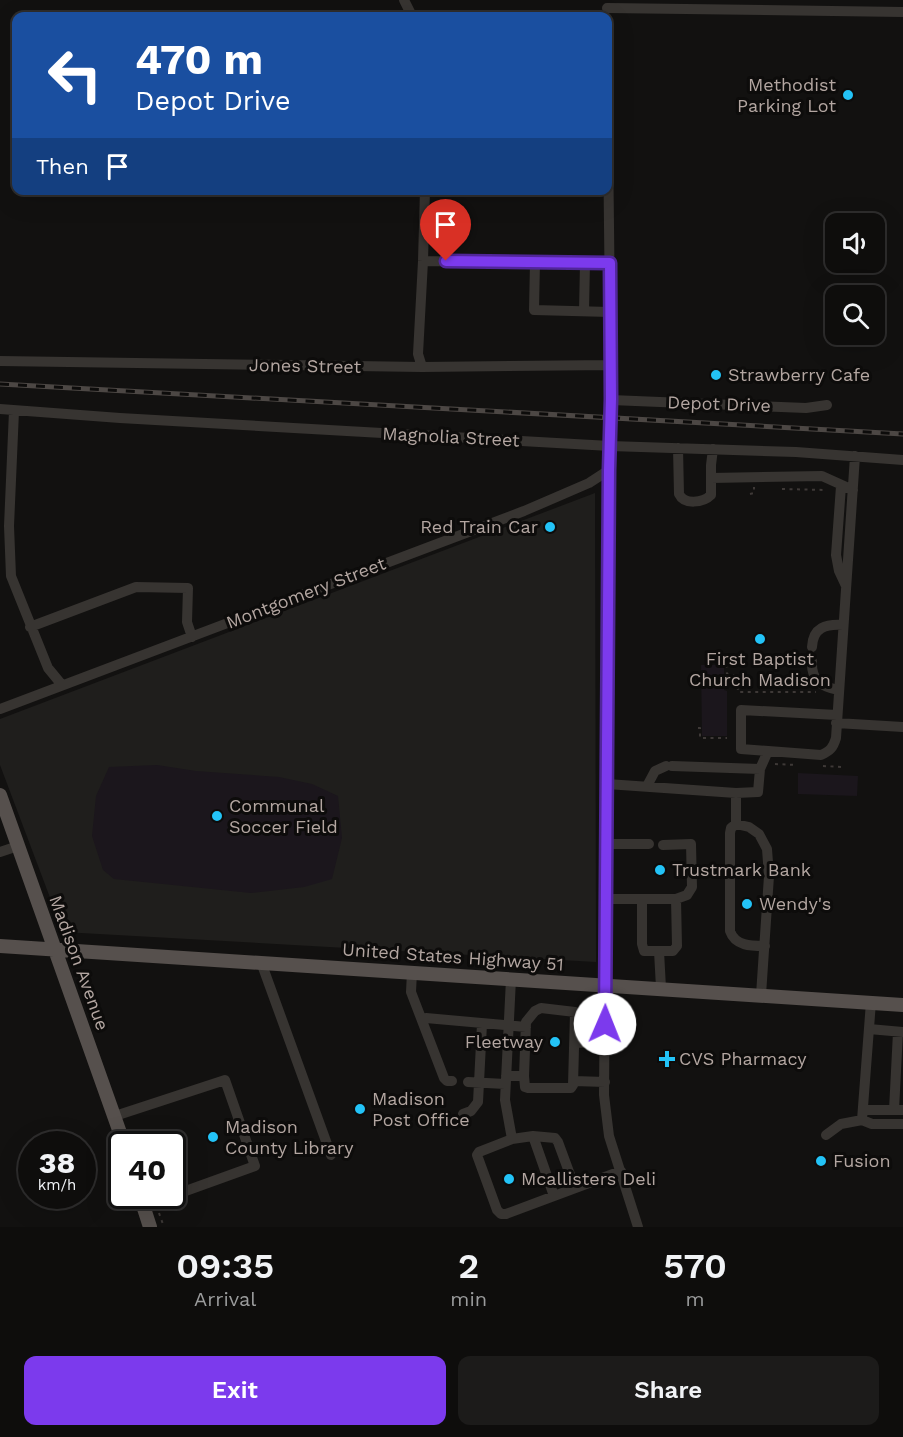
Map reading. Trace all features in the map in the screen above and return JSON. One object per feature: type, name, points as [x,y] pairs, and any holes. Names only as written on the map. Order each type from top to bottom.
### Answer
[{"type":"main road","name":"Madison Avenue","points":[[0,795],[120,1131]]},
{"type":"main road","name":"United States Highway 51","points":[[0,946],[903,1005]]},
{"type":"main road","points":[[144,1209],[150,1227]]},
{"type":"street","points":[[608,8],[903,12]]},
{"type":"street","points":[[422,368],[418,354],[425,195]]},
{"type":"street","points":[[609,195],[611,399],[604,1082],[609,1136],[638,1227]]},
{"type":"street","points":[[423,261],[610,263]]},
{"type":"street","points":[[535,262],[534,310],[610,312]]},
{"type":"street","points":[[584,312],[585,263]]},
{"type":"street","name":"Jones Street","points":[[0,361],[422,368],[611,365]]},
{"type":"street","name":"Depot Drive","points":[[611,399],[806,408],[827,405]]},
{"type":"street","name":"Magnolia Street","points":[[0,410],[610,446],[712,449],[903,460]]},
{"type":"street","points":[[14,411],[4,526],[11,576],[48,668],[62,685]]},
{"type":"street","points":[[678,448],[679,494],[681,499],[686,501],[708,499],[711,495],[712,449]]},
{"type":"street","points":[[855,456],[853,490],[838,690],[836,719],[834,747],[821,755],[741,749],[741,711],[836,719],[903,727]]},
{"type":"street","name":"Montgomery Street","points":[[0,709],[524,511],[590,483],[609,470]]},
{"type":"street","points":[[711,478],[822,476],[837,488],[853,490]]},
{"type":"street","points":[[837,488],[836,559],[846,586]]},
{"type":"street","points":[[0,580],[11,576]]},
{"type":"street","points":[[30,627],[136,586],[188,588],[187,622],[192,637]]},
{"type":"street","points":[[812,647],[816,632],[823,626],[843,625]]},
{"type":"street","points":[[812,661],[814,679],[820,685],[838,690]]},
{"type":"street","points":[[606,784],[736,793],[758,792],[760,769],[768,751]]},
{"type":"street","points":[[647,786],[655,771],[669,766],[760,769]]},
{"type":"street","points":[[736,793],[736,824]]},
{"type":"street","points":[[736,824],[754,830],[763,838],[767,849],[769,876],[761,995]]},
{"type":"street","points":[[736,824],[731,828],[730,833],[730,931],[732,937],[741,943],[765,946]]},
{"type":"street","points":[[606,844],[649,844]]},
{"type":"street","points":[[606,898],[676,899],[687,895],[692,887],[691,844],[663,844]]},
{"type":"street","points":[[0,852],[18,846]]},
{"type":"street","points":[[642,899],[644,951],[673,951],[677,946],[676,899]]},
{"type":"street","points":[[659,951],[661,988]]},
{"type":"street","points":[[261,962],[331,1155]]},
{"type":"street","points":[[412,972],[411,992],[444,1078],[452,1082]]},
{"type":"street","points":[[511,979],[506,1080],[507,1115],[512,1139]]},
{"type":"street","points":[[871,1002],[863,1115],[872,1124],[903,1124]]},
{"type":"street","points":[[538,1009],[573,1010],[576,1015],[575,1042],[574,1081],[568,1090],[525,1087],[526,1022],[538,1009]]},
{"type":"street","points":[[422,1020],[426,1018],[526,1028]]},
{"type":"street","points":[[463,1114],[477,1106],[482,1024]]},
{"type":"street","points":[[826,1135],[841,1124],[863,1115],[898,1110],[900,1032],[869,1029]]},
{"type":"street","points":[[575,1042],[605,1044]]},
{"type":"street","points":[[468,1082],[479,1083],[524,1076]]},
{"type":"street","points":[[115,1116],[225,1080],[255,1166],[186,1187]]},
{"type":"street","points":[[574,1081],[604,1082]]},
{"type":"street","points":[[575,1188],[558,1142],[550,1137],[532,1136],[512,1139],[479,1152],[477,1155],[497,1210],[501,1214],[506,1214],[621,1171]]},
{"type":"street","points":[[532,1136],[554,1196]]},
{"type":"path","points":[[782,489],[837,488]]},
{"type":"path","points":[[726,665],[727,674],[737,676],[738,692],[819,692]]},
{"type":"path","points":[[698,728],[700,728],[700,738],[727,738]]},
{"type":"shaded area","points":[[595,493],[596,962],[63,932],[0,765],[0,719]]},
{"type":"shaded area","points":[[701,665],[724,665],[724,690],[727,691],[727,736],[702,736]]},
{"type":"shaded area","name":"Communal Soccer Field","points":[[157,765],[196,771],[279,777],[312,784],[338,796],[342,838],[332,879],[304,887],[251,893],[114,879],[103,870],[92,836],[96,796],[109,767]]},
{"type":"shaded area","points":[[798,773],[858,776],[857,796],[798,794]]},
{"type":"railway","points":[[0,384],[903,434]]},
{"type":"place","name":"Methodist Parking Lot","points":[[848,95]]},
{"type":"place","name":"Strawberry Cafe","points":[[716,375]]},
{"type":"place","name":"Red Train Car","points":[[550,527]]},
{"type":"place","name":"First Baptist Church Madison","points":[[760,639]]},
{"type":"place","name":"Communal Soccer Field","points":[[217,816]]},
{"type":"place","name":"Trustmark Bank","points":[[660,870]]},
{"type":"place","name":"Wendy's","points":[[747,904]]},
{"type":"place","name":"Fleetway","points":[[555,1042]]},
{"type":"place","name":"CVS Pharmacy","points":[[667,1059]]},
{"type":"place","name":"Madison Post Office","points":[[360,1109]]},
{"type":"place","name":"Madison County Library","points":[[213,1137]]},
{"type":"place","name":"Fusion","points":[[821,1161]]},
{"type":"place","name":"Mcallisters Deli","points":[[509,1179]]},
{"type":"route","points":[[446,261],[610,263],[611,399],[605,1024]]}]
